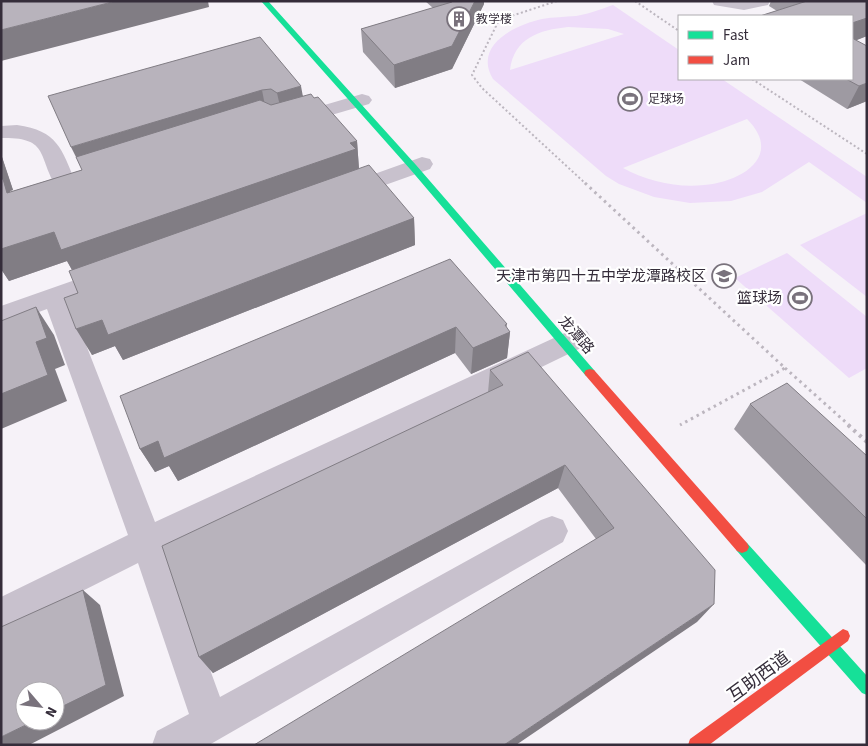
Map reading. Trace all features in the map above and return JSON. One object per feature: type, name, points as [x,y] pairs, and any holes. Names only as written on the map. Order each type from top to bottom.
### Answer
[{"type":"street","name":"龙潭路","points":[[264,1],[358,101],[575,340],[649,442],[867,688]]},
{"type":"street","name":"龙潭路","points":[[274,1],[358,101]]},
{"type":"street","points":[[720,1],[744,5],[762,1]]},
{"type":"street","points":[[276,125],[358,101]]},
{"type":"street","points":[[1,132],[25,132],[38,136],[47,143],[65,183]]},
{"type":"street","name":"龙潭路","points":[[417,166],[519,273]]},
{"type":"street","points":[[330,197],[417,166]]},
{"type":"street","points":[[1,316],[128,270]]},
{"type":"street","points":[[55,297],[147,542],[210,722]]},
{"type":"street","points":[[1,615],[147,542],[575,340]]},
{"type":"street","points":[[171,745],[552,531]]},
{"type":"street","name":"互助西道","points":[[696,745],[843,636]]},
{"type":"path","points":[[556,1],[498,20],[472,75],[482,88],[867,442]]},
{"type":"path","points":[[635,1],[678,30]]},
{"type":"path","points":[[754,80],[867,154]]},
{"type":"path","points":[[649,442],[785,368]]},
{"type":"shaded area","points":[[613,5],[678,49],[678,80],[723,80],[867,177],[867,203],[809,162],[762,192],[731,201],[690,203],[654,197],[619,184],[606,176],[493,79],[488,67],[488,57],[492,47],[499,39],[520,26],[542,19],[590,13]],"holes":[[[568,27],[608,29],[624,34],[510,70],[512,59],[522,43],[538,33]],[[747,119],[757,132],[761,144],[759,155],[753,165],[744,173],[718,183],[694,186],[662,183],[642,177],[623,168]]]},
{"type":"shaded area","points":[[867,213],[867,297],[800,245]]},
{"type":"shaded area","name":"篮球场","points":[[787,253],[867,317],[867,368],[849,378],[735,278]]},
{"type":"building","points":[[1,1],[116,1],[1,30]]},
{"type":"building","points":[[475,1],[452,46],[394,65],[361,29],[452,2]]},
{"type":"building","points":[[807,1],[867,1],[867,18],[853,23],[853,15],[763,15]]},
{"type":"building","points":[[260,37],[301,86],[277,93],[271,89],[262,90],[71,147],[48,96]]},
{"type":"building","points":[[853,39],[867,46],[867,83],[859,86],[848,80],[853,80]]},
{"type":"building","points":[[311,94],[314,98],[318,97],[357,141],[350,143],[356,149],[61,250],[54,232],[1,249],[1,179],[3,179],[7,193],[82,170],[76,157],[260,100],[271,105]]},
{"type":"building","points":[[369,165],[414,218],[108,335],[102,320],[76,329],[64,298],[78,293],[69,271]]},
{"type":"building","points":[[450,259],[507,324],[505,325],[510,332],[473,348],[456,327],[164,458],[158,441],[140,449],[120,396]]},
{"type":"building","points":[[36,307],[47,338],[36,342],[48,375],[1,394],[1,321]]},
{"type":"building","points":[[528,352],[715,570],[714,604],[504,745],[254,745],[614,528],[565,465],[199,657],[162,546],[503,385],[490,370]]},
{"type":"building","points":[[787,383],[867,456],[867,519],[750,404]]},
{"type":"building","points":[[83,590],[106,685],[65,705],[65,681],[15,681],[15,730],[1,737],[1,627]]},
{"type":"traffic: fast","points":[[264,1],[413,167],[590,373]]},
{"type":"traffic: fast","points":[[742,547],[867,688]]},
{"type":"traffic: jam","points":[[590,373],[742,547]]},
{"type":"traffic: jam","points":[[696,745],[843,636]]},
{"type":"place","name":"教学楼","points":[[459,19]]},
{"type":"place","name":"足球场","points":[[630,99]]},
{"type":"place","name":"天津市第四十五中学龙潭路校区","points":[[724,276]]},
{"type":"place","name":"篮球场","points":[[800,298]]}]
